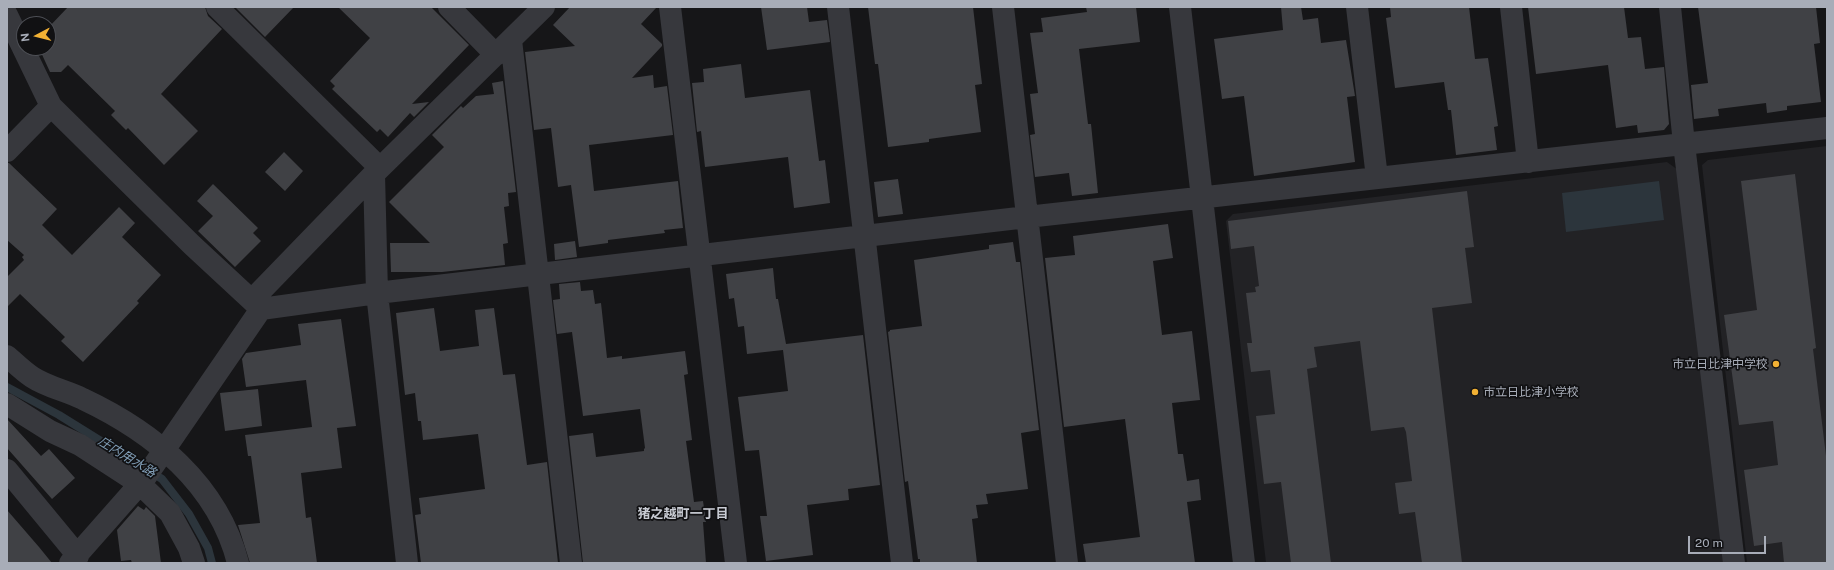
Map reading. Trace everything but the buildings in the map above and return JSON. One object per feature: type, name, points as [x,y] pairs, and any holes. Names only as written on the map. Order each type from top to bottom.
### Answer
[{"type":"street","points":[[217,7],[377,171],[377,293],[407,563]]},
{"type":"street","points":[[449,7],[503,47],[538,274],[571,563]]},
{"type":"street","points":[[7,470],[74,559],[142,481],[163,453],[257,304],[377,171],[544,7]]},
{"type":"street","points":[[670,7],[736,563]]},
{"type":"street","points":[[838,7],[902,563]]},
{"type":"street","points":[[1003,7],[1067,563]]},
{"type":"street","points":[[1180,7],[1244,563]]},
{"type":"street","points":[[1357,7],[1377,178]]},
{"type":"street","points":[[1511,7],[1528,162]]},
{"type":"street","points":[[1670,7],[1684,144],[1734,563]]},
{"type":"street","points":[[7,15],[51,106],[192,245],[257,304],[377,293],[1027,217],[1827,128]]},
{"type":"street","points":[[7,151],[51,106]]},
{"type":"street","points":[[7,356],[33,378],[82,398],[121,418],[188,472],[211,502],[233,545],[238,563]]},
{"type":"street","points":[[7,404],[50,430],[80,445],[142,481],[170,513],[189,548],[194,563]]},
{"type":"shaded area","name":"市立日比津中学校","points":[[1827,146],[1827,563],[1747,563],[1702,165],[1708,160]]},
{"type":"shaded area","name":"市立日比津小学校","points":[[1667,162],[1678,170],[1724,563],[1266,563],[1226,221],[1233,214]]},
{"type":"shaded area","points":[[1659,181],[1664,220],[1566,232],[1562,193]]},
{"type":"waterway","name":"庄内用水路","points":[[7,387],[59,415],[162,479],[189,514],[208,548],[212,563]]},
{"type":"place","name":"市立日比津中学校","points":[[1776,364]]},
{"type":"place","name":"市立日比津小学校","points":[[1475,392]]},
{"type":"district","name":"猪之越町一丁目","points":[[683,514]]}]
